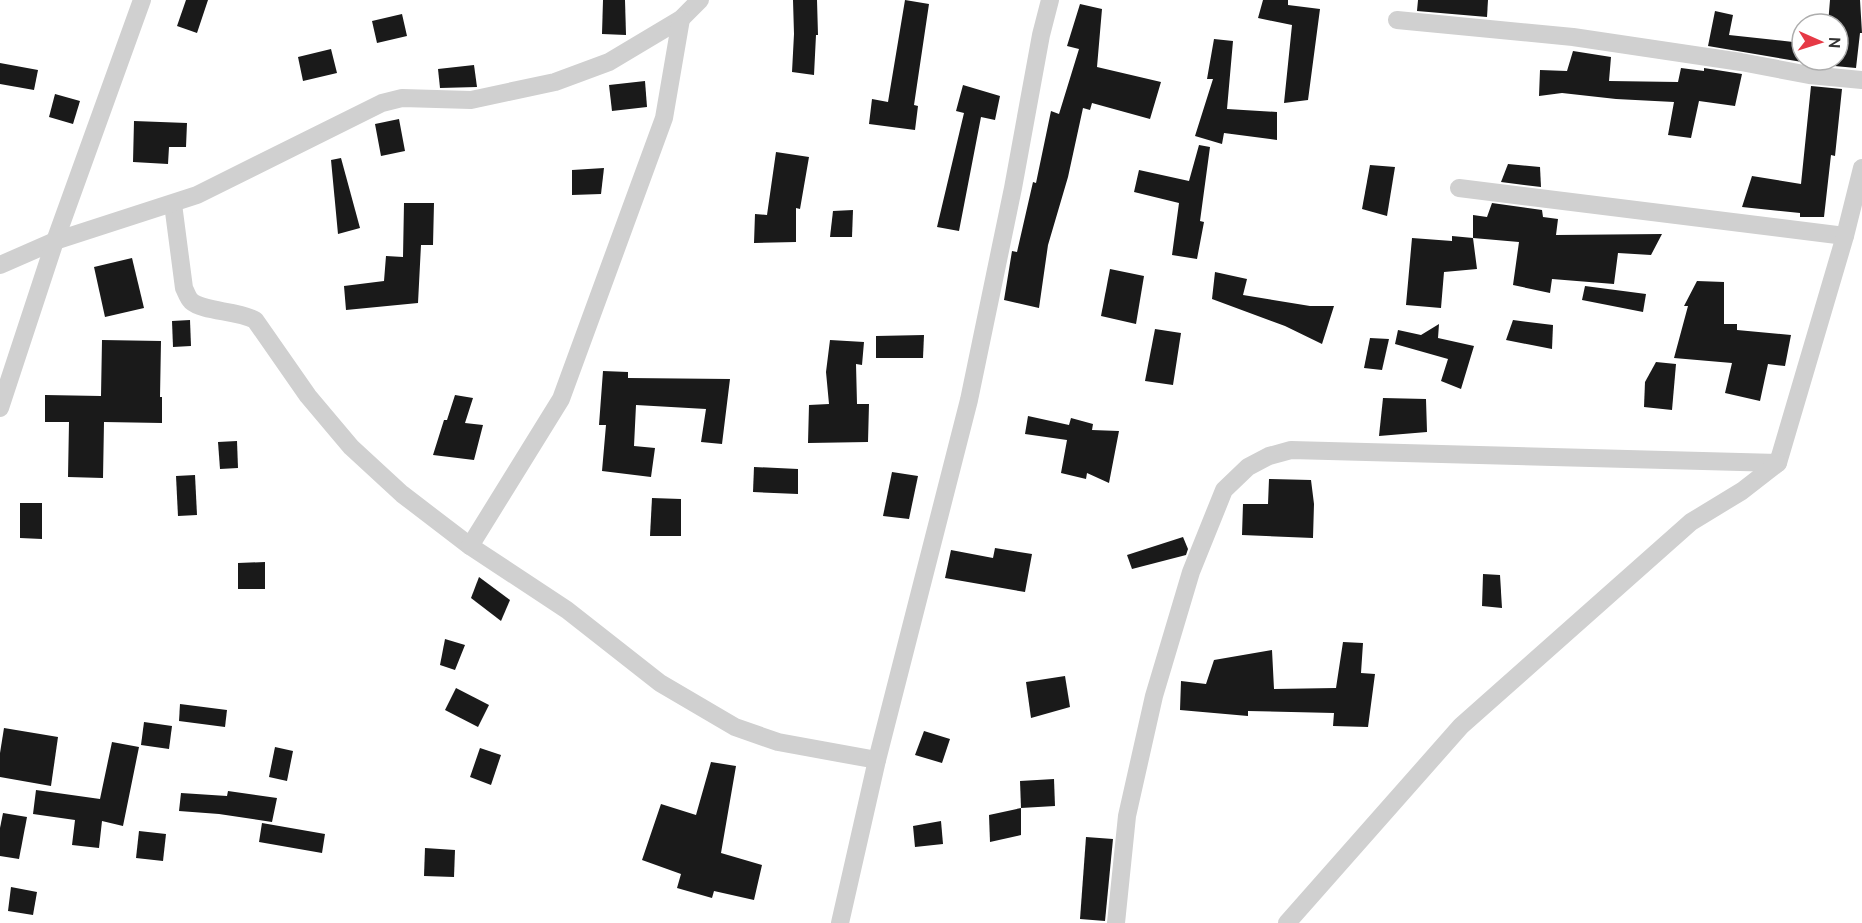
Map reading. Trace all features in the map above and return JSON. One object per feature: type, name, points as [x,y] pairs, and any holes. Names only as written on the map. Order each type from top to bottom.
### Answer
[{"type":"street","points":[[0,408],[55,241],[142,0]]},
{"type":"street","points":[[0,265],[55,241],[173,204],[207,190],[382,103],[402,98],[471,100],[555,81],[609,62],[681,19],[700,0]]},
{"type":"street","points":[[840,923],[877,760],[969,400],[1013,188],[1041,35],[1050,0]]},
{"type":"street","points":[[470,546],[561,399],[664,118],[681,19]]},
{"type":"street","points":[[1396,20],[1573,37],[1742,62],[1809,75],[1862,80]]},
{"type":"street","points":[[1287,923],[1461,726],[1691,522],[1742,491],[1778,463],[1845,236],[1862,168]]},
{"type":"street","points":[[1459,188],[1845,236]]},
{"type":"street","points":[[173,204],[184,288],[190,300],[200,307],[244,314],[255,320],[308,396],[351,447],[402,494],[470,546],[567,610],[660,683],[735,727],[778,742],[877,760]]},
{"type":"street","points":[[1116,923],[1128,816],[1154,696],[1191,572],[1224,490],[1248,467],[1269,456],[1291,450],[1778,463]]},
{"type":"building","points":[[186,0],[208,0],[197,33],[177,26]]},
{"type":"building","points":[[603,0],[625,0],[626,35],[602,34]]},
{"type":"building","points":[[793,0],[817,0],[818,35],[816,35],[814,75],[792,72]]},
{"type":"building","points":[[905,0],[929,4],[914,105],[918,106],[915,130],[869,124],[872,99],[888,102]]},
{"type":"building","points":[[1263,0],[1288,0],[1288,5],[1320,9],[1308,100],[1284,103],[1292,25],[1258,18]]},
{"type":"building","points":[[1418,0],[1488,0],[1487,17],[1417,11]]},
{"type":"building","points":[[1830,0],[1860,0],[1862,33],[1860,33],[1856,68],[1850,67],[1850,12],[1829,12]]},
{"type":"building","points":[[1080,4],[1102,9],[1097,67],[1161,82],[1150,119],[1092,103],[1090,110],[1083,108],[1068,177],[1048,245],[1039,308],[1004,300],[1012,251],[1017,252],[1033,182],[1036,183],[1051,111],[1059,114],[1079,49],[1067,46]]},
{"type":"building","points":[[1715,11],[1733,15],[1729,35],[1790,42],[1790,60],[1708,46]]},
{"type":"building","points":[[402,14],[407,36],[377,43],[372,21]]},
{"type":"building","points":[[1214,39],[1233,41],[1227,109],[1277,112],[1277,140],[1224,133],[1222,144],[1195,136],[1213,79],[1207,79]]},
{"type":"building","points":[[331,49],[337,73],[303,81],[298,57]]},
{"type":"building","points":[[1573,51],[1611,57],[1609,81],[1678,82],[1681,68],[1704,71],[1704,68],[1742,74],[1735,106],[1699,101],[1691,138],[1668,135],[1674,102],[1562,93],[1539,96],[1540,70],[1567,71]]},
{"type":"building","points":[[0,63],[38,70],[34,90],[0,84]]},
{"type":"building","points":[[474,65],[477,87],[440,88],[438,69]]},
{"type":"building","points":[[645,81],[647,107],[612,111],[609,85]]},
{"type":"building","points":[[963,85],[1000,96],[995,120],[981,117],[959,231],[937,227],[964,113],[956,111]]},
{"type":"building","points":[[1811,86],[1842,89],[1835,156],[1831,155],[1824,217],[1800,217],[1800,213],[1742,207],[1752,176],[1801,184]]},
{"type":"building","points":[[55,94],[80,101],[73,124],[49,117]]},
{"type":"building","points":[[399,119],[405,151],[381,156],[375,124]]},
{"type":"building","points":[[134,121],[187,123],[186,147],[169,147],[168,164],[133,162]]},
{"type":"building","points":[[1199,145],[1210,147],[1200,221],[1204,222],[1197,259],[1172,255],[1179,203],[1134,192],[1139,170],[1189,181]]},
{"type":"building","points":[[776,152],[809,157],[800,209],[796,208],[796,242],[754,243],[755,214],[767,215]]},
{"type":"building","points":[[341,158],[360,228],[338,234],[331,160]]},
{"type":"building","points":[[1508,164],[1540,167],[1541,187],[1501,182]]},
{"type":"building","points":[[1370,165],[1395,167],[1387,216],[1362,209]]},
{"type":"building","points":[[604,168],[601,194],[572,195],[572,170]]},
{"type":"building","points":[[404,203],[434,203],[433,245],[421,245],[418,303],[346,310],[344,286],[384,281],[386,256],[403,257]]},
{"type":"building","points":[[1492,203],[1542,210],[1543,217],[1558,219],[1556,235],[1662,234],[1651,255],[1618,253],[1614,284],[1552,279],[1550,293],[1513,285],[1519,242],[1473,238],[1473,215],[1487,217]]},
{"type":"building","points":[[853,210],[852,237],[830,237],[833,211]]},
{"type":"building","points":[[1452,236],[1473,238],[1477,269],[1444,272],[1441,308],[1406,305],[1412,238],[1452,241]]},
{"type":"building","points":[[132,258],[144,308],[105,317],[94,267]]},
{"type":"building","points":[[1110,269],[1144,276],[1136,324],[1101,316]]},
{"type":"building","points":[[1215,272],[1247,279],[1243,295],[1310,306],[1334,306],[1322,344],[1285,326],[1212,299]]},
{"type":"building","points":[[1697,281],[1724,282],[1724,324],[1737,324],[1737,330],[1791,335],[1785,366],[1768,364],[1760,401],[1725,393],[1732,363],[1674,358],[1688,306],[1684,306]]},
{"type":"building","points":[[1585,286],[1646,294],[1643,312],[1582,300]]},
{"type":"building","points":[[190,320],[191,346],[173,347],[172,321]]},
{"type":"building","points":[[1513,320],[1553,325],[1552,349],[1506,340]]},
{"type":"building","points":[[1439,324],[1438,338],[1474,346],[1461,389],[1441,381],[1448,359],[1395,344],[1398,330],[1421,335]]},
{"type":"building","points":[[1155,329],[1181,333],[1173,385],[1145,381]]},
{"type":"building","points":[[924,335],[923,358],[876,358],[876,336]]},
{"type":"building","points":[[1370,338],[1389,339],[1382,370],[1364,368]]},
{"type":"building","points":[[102,340],[161,341],[162,423],[104,422],[103,478],[68,477],[69,422],[45,422],[45,395],[101,396]]},
{"type":"building","points":[[830,340],[864,342],[862,365],[856,364],[857,404],[869,404],[868,442],[808,443],[809,405],[829,404],[826,372]]},
{"type":"building","points":[[1656,362],[1676,364],[1672,410],[1644,407],[1645,382]]},
{"type":"building","points":[[603,371],[628,372],[628,378],[730,379],[722,444],[701,442],[706,409],[636,405],[634,446],[655,448],[651,477],[602,471],[606,425],[599,425]]},
{"type":"building","points":[[455,395],[473,398],[465,423],[483,425],[474,460],[433,455]]},
{"type":"building","points":[[1383,398],[1426,399],[1427,432],[1379,436]]},
{"type":"building","points":[[1028,416],[1069,425],[1071,418],[1093,424],[1092,430],[1119,431],[1109,483],[1087,473],[1086,479],[1061,473],[1067,440],[1025,434]]},
{"type":"building","points":[[237,441],[238,468],[220,469],[218,442]]},
{"type":"building","points":[[754,467],[798,469],[798,494],[753,492]]},
{"type":"building","points":[[892,472],[918,476],[909,519],[883,516]]},
{"type":"building","points":[[195,475],[197,515],[178,516],[176,476]]},
{"type":"building","points":[[1269,479],[1311,480],[1314,504],[1313,538],[1242,535],[1243,504],[1268,504]]},
{"type":"building","points":[[652,498],[681,499],[681,536],[650,536]]},
{"type":"building","points":[[20,503],[42,503],[42,539],[20,538]]},
{"type":"building","points":[[1183,537],[1188,549],[1186,555],[1132,569],[1127,555]]},
{"type":"building","points":[[995,548],[1032,554],[1025,592],[945,578],[951,550],[993,558]]},
{"type":"building","points":[[265,562],[265,589],[238,589],[238,563]]},
{"type":"building","points":[[1483,574],[1500,575],[1502,608],[1482,606]]},
{"type":"building","points":[[479,577],[510,600],[501,621],[471,598]]},
{"type":"building","points":[[445,639],[465,645],[455,670],[440,665]]},
{"type":"building","points":[[1343,642],[1363,643],[1361,673],[1375,674],[1368,727],[1333,726],[1334,713],[1248,711],[1248,716],[1180,710],[1181,681],[1206,684],[1214,660],[1272,650],[1274,689],[1336,688]]},
{"type":"building","points":[[1065,676],[1070,707],[1031,718],[1026,682]]},
{"type":"building","points":[[456,688],[489,705],[478,727],[445,710]]},
{"type":"building","points":[[180,704],[227,710],[225,727],[179,721]]},
{"type":"building","points":[[144,722],[172,726],[169,749],[141,745]]},
{"type":"building","points":[[4,728],[58,737],[51,786],[0,777],[0,753]]},
{"type":"building","points":[[924,731],[950,739],[942,763],[915,755]]},
{"type":"building","points":[[112,742],[139,747],[123,826],[102,821],[99,848],[72,845],[75,820],[33,814],[36,790],[100,799]]},
{"type":"building","points":[[275,747],[293,751],[287,781],[269,777]]},
{"type":"building","points":[[480,748],[501,755],[491,785],[470,777]]},
{"type":"building","points":[[711,762],[736,766],[721,853],[762,865],[754,900],[714,891],[712,898],[677,888],[681,874],[642,860],[661,804],[696,815]]},
{"type":"building","points":[[1054,779],[1055,806],[1021,808],[1020,781]]},
{"type":"building","points":[[228,791],[277,798],[272,822],[179,811],[181,793],[227,796]]},
{"type":"building","points":[[1021,808],[1021,835],[990,842],[989,815]]},
{"type":"building","points":[[3,813],[27,817],[19,859],[0,856],[0,828]]},
{"type":"building","points":[[941,821],[943,844],[915,847],[913,826]]},
{"type":"building","points":[[262,823],[325,834],[322,853],[259,842]]},
{"type":"building","points":[[139,831],[166,834],[163,861],[136,858]]},
{"type":"building","points":[[1086,837],[1113,839],[1105,921],[1080,919]]},
{"type":"building","points":[[425,848],[455,850],[454,877],[424,876]]},
{"type":"building","points":[[11,887],[37,892],[33,915],[8,911]]}]
